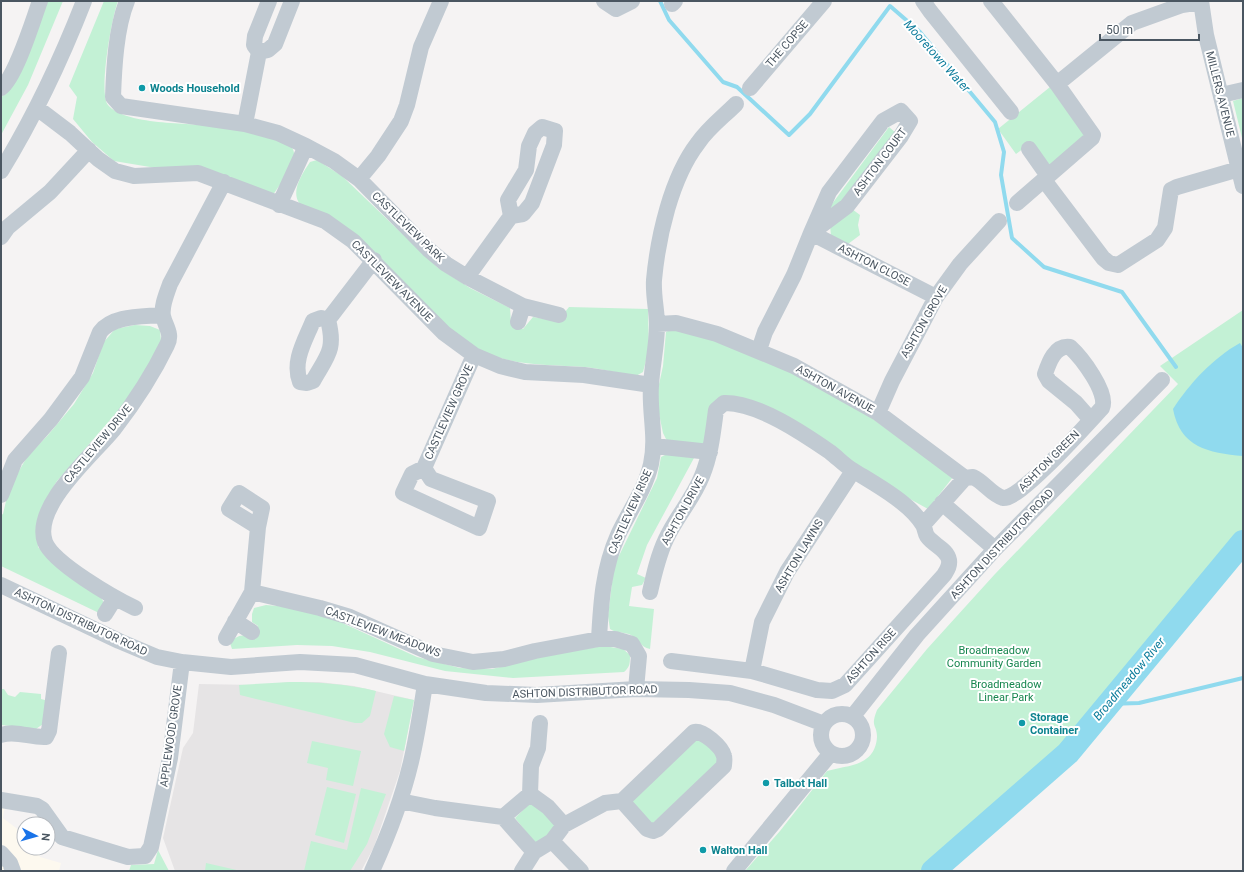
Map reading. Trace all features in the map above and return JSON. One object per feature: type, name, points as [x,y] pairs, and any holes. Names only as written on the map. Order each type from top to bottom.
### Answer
[{"type":"street","points":[[1,88],[5,85],[18,60],[40,1]]},
{"type":"street","points":[[1,171],[37,108],[71,34],[84,1]]},
{"type":"street","name":"CASTLEVIEW PARK","points":[[127,1],[120,28],[113,97],[122,106],[132,109],[245,124],[278,133],[306,146],[334,161],[359,179],[428,249],[446,264],[467,277],[523,306],[559,315]]},
{"type":"street","points":[[245,124],[259,52],[254,45],[255,36],[269,1]]},
{"type":"street","points":[[259,52],[268,50],[275,44],[292,1]]},
{"type":"street","points":[[359,179],[378,156],[401,121],[407,105],[421,47],[441,1]]},
{"type":"street","points":[[604,1],[616,9],[632,1]]},
{"type":"street","name":"THE COPSE","points":[[750,88],[824,1]]},
{"type":"street","points":[[923,1],[1012,112]]},
{"type":"street","points":[[991,1],[1057,84],[1093,135],[1092,138],[1017,203]]},
{"type":"street","points":[[1057,84],[1132,23],[1182,5],[1201,1]]},
{"type":"street","name":"MILLERS AVENUE","points":[[1201,1],[1206,35],[1243,186]]},
{"type":"street","points":[[1221,95],[1243,90]]},
{"type":"street","name":"CASTLEVIEW RISE","points":[[599,639],[601,597],[605,570],[618,536],[639,498],[651,465],[654,446],[651,385],[656,354],[657,324],[654,281],[658,247],[675,187],[688,157],[698,142],[736,104]]},
{"type":"street","name":"CASTLEVIEW AVENUE","points":[[37,108],[89,150],[98,160],[115,171],[134,176],[198,173],[279,205],[304,212],[325,221],[353,241],[374,260],[444,333],[474,355],[500,366],[525,372],[584,375],[651,385]]},
{"type":"street","name":"ASHTON COURT","points":[[759,350],[765,332],[794,275],[811,233],[829,192],[883,121],[901,111],[910,121],[901,136],[847,206],[811,233]]},
{"type":"street","points":[[467,277],[511,216],[523,214],[532,203],[554,145],[555,131],[549,128],[542,127],[535,132],[529,146],[526,170],[508,200],[511,216]]},
{"type":"street","points":[[279,205],[306,146]]},
{"type":"street","points":[[1029,149],[1046,178],[1103,258],[1110,263],[1118,265],[1157,240],[1165,228],[1171,190],[1238,169]]},
{"type":"street","points":[[1,237],[8,227],[50,192],[89,150]]},
{"type":"street","points":[[1,495],[15,460],[51,419],[82,377],[100,332],[104,327],[126,319],[162,315],[164,300],[170,284],[224,182]]},
{"type":"street","name":"ASHTON GROVE","points":[[878,413],[892,381],[936,296],[960,264],[999,221]]},
{"type":"street","name":"ASHTON CLOSE","points":[[811,233],[936,296]]},
{"type":"street","points":[[328,320],[374,260]]},
{"type":"street","points":[[518,322],[523,306]]},
{"type":"street","name":"CASTLEVIEW DRIVE","points":[[135,608],[84,579],[50,550],[45,542],[44,532],[47,514],[60,491],[81,464],[117,424],[135,400],[169,343],[169,331],[162,315]]},
{"type":"street","name":"ASHTON AVENUE","points":[[657,324],[676,323],[717,334],[759,350],[828,384],[878,413],[965,478]]},
{"type":"street","name":"CASTLEVIEW GROVE","points":[[424,468],[431,479],[488,501],[479,528],[403,493],[412,474],[424,468],[474,355]]},
{"type":"street","name":"ASHTON DISTRIBUTOR ROAD","points":[[852,716],[917,636],[995,549],[1162,380]]},
{"type":"street","points":[[654,446],[710,452],[716,410],[724,403],[730,403],[753,409],[799,432],[831,453],[853,471],[870,480],[893,496],[923,525],[965,478]]},
{"type":"street","name":"ASHTON GREEN","points":[[965,478],[973,477],[998,496],[1010,498],[1020,491],[1051,462],[1091,420]]},
{"type":"street","name":"ASHTON DRIVE","points":[[650,592],[656,563],[666,539],[695,491],[710,452]]},
{"type":"street","name":"ASHTON LAWNS","points":[[752,671],[762,622],[786,572],[853,471]]},
{"type":"street","points":[[942,503],[995,549]]},
{"type":"street","name":"ASHTON RISE","points":[[671,661],[752,671],[817,690],[832,691],[845,685],[944,574],[949,566],[949,560],[946,553],[927,536],[923,525]]},
{"type":"street","points":[[226,638],[252,592],[258,527]]},
{"type":"street","name":"ASHTON DISTRIBUTOR ROAD","points":[[1,585],[119,642],[157,657],[182,662],[231,667],[300,662],[355,665],[424,684],[486,693],[537,695],[636,689],[689,690],[730,693],[774,705],[824,724]]},
{"type":"street","name":"CASTLEVIEW MEADOWS","points":[[252,592],[320,608],[350,617],[434,654],[473,662],[504,659],[534,651],[599,639],[615,639],[632,644],[639,656],[636,689]]},
{"type":"street","points":[[105,614],[115,598]]},
{"type":"street","points":[[235,621],[252,632]]},
{"type":"street","points":[[1,735],[16,733],[46,737],[49,731],[59,653]]},
{"type":"street","name":"APPLEWOOD GROVE","points":[[1,800],[37,806],[42,809],[62,836],[128,857],[145,856],[151,847],[170,758],[182,662]]},
{"type":"street","points":[[372,871],[387,839],[412,762],[424,684]]},
{"type":"street","points":[[846,714],[852,716],[862,726],[864,733],[860,746],[850,755],[844,756],[831,753],[826,749],[821,736],[824,724],[834,715],[846,714]]},
{"type":"street","points":[[503,818],[530,794],[531,766],[538,748],[540,723]]},
{"type":"street","points":[[522,871],[534,852],[552,841],[564,825],[605,803],[622,802],[694,732],[703,733],[717,745],[724,756],[724,766],[658,829],[653,831],[647,829],[622,802]]},
{"type":"street","points":[[734,871],[831,753]]},
{"type":"street","points":[[530,794],[548,808],[564,825]]},
{"type":"street","points":[[400,801],[435,808],[503,818],[534,852]]},
{"type":"street","points":[[552,841],[581,871]]},
{"type":"street","points":[[1,853],[10,863],[13,871]]},
{"type":"shaded area","points":[[290,682],[319,682],[354,686],[414,700],[400,771],[374,847],[361,871],[175,871],[163,838],[183,748],[193,733],[199,684],[259,685]]},
{"type":"shaded area","points":[[1,796],[6,798],[3,818],[16,828],[16,856],[40,856],[61,863],[59,871],[1,871]]},
{"type":"green space","points":[[47,1],[63,1],[28,85],[1,135],[1,97],[6,94],[11,87]]},
{"type":"green space","points":[[104,1],[118,1],[112,22],[105,71],[105,98],[108,105],[116,112],[142,120],[236,129],[288,144],[293,149],[294,158],[286,175],[272,196],[150,167],[114,161],[92,142],[73,119],[77,97],[69,86]]},
{"type":"green space","points":[[1050,87],[1085,132],[1084,139],[1051,167],[1032,142],[1016,154],[998,129]]},
{"type":"green space","points":[[1243,98],[1243,142],[1233,101]]},
{"type":"green space","points":[[889,127],[896,133],[844,201],[833,210],[829,208]]},
{"type":"green space","points":[[317,160],[342,176],[437,267],[470,288],[510,308],[511,323],[523,329],[533,317],[558,321],[569,307],[648,309],[649,349],[643,372],[636,376],[585,367],[532,364],[511,361],[480,350],[461,338],[443,323],[374,252],[352,232],[300,204],[296,194],[298,183],[310,162]]},
{"type":"green space","points":[[852,209],[860,215],[858,225],[860,235],[848,244],[831,236],[830,225]]},
{"type":"green space","name":"Broadmeadow Linear Park","points":[[1243,310],[1243,547],[1068,753],[933,871],[745,871],[780,831],[827,771],[859,763],[871,754],[875,747],[877,737],[874,720],[877,710],[927,649],[995,574],[1178,384],[1160,366]]},
{"type":"green space","points":[[135,325],[150,326],[160,330],[161,341],[148,367],[124,404],[57,481],[44,503],[37,527],[38,547],[63,572],[100,596],[103,601],[103,607],[99,613],[1,566],[1,515],[3,514],[9,488],[27,457],[74,404],[93,373],[103,343],[115,329]]},
{"type":"green space","points":[[674,328],[755,353],[847,400],[953,477],[928,509],[727,398],[705,445],[667,441],[663,433],[658,409],[658,389],[663,366],[666,332]]},
{"type":"green space","points":[[667,454],[694,458],[647,545],[637,574],[646,578],[642,585],[632,587],[629,606],[654,609],[650,649],[629,634],[610,629],[608,616],[614,566],[657,478],[661,457]]},
{"type":"green space","points":[[266,605],[289,607],[327,616],[417,657],[460,668],[492,669],[557,653],[604,646],[623,649],[630,655],[630,663],[629,667],[624,672],[513,678],[445,671],[370,652],[332,646],[297,645],[232,649],[230,643],[237,637],[244,636],[251,638],[258,626],[252,622],[254,608]]},
{"type":"green space","points":[[290,682],[333,684],[376,691],[370,716],[362,723],[355,723],[240,695],[239,685]]},
{"type":"green space","points":[[1,689],[4,689],[8,695],[15,697],[20,692],[41,694],[41,699],[49,701],[43,724],[36,729],[1,725]]},
{"type":"green space","points":[[394,696],[414,700],[404,751],[390,747],[384,734]]},
{"type":"green space","points":[[701,738],[721,760],[652,824],[635,809],[632,800],[694,741]]},
{"type":"green space","points":[[312,741],[361,751],[353,786],[326,780],[328,768],[307,763]]},
{"type":"green space","points":[[327,787],[356,794],[344,843],[315,835]]},
{"type":"green space","points":[[361,788],[386,794],[367,844],[350,871],[304,871],[311,841],[347,850]]},
{"type":"green space","points":[[533,803],[556,825],[555,830],[536,844],[515,818],[529,804]]},
{"type":"green space","points":[[158,850],[169,871],[129,871],[131,865],[154,864]]},
{"type":"green space","points":[[206,863],[241,871],[205,871]]},
{"type":"water","points":[[1240,343],[1243,348],[1243,456],[1207,450],[1189,440],[1182,432],[1173,409],[1186,390],[1202,372],[1220,356]]},
{"type":"waterway","name":"Mooretown Water","points":[[660,1],[669,20],[723,82],[737,87],[789,135],[810,114],[890,6],[920,32],[995,122],[1004,152],[1001,175],[1012,238],[1044,267],[1122,292],[1176,367]]},
{"type":"waterway","name":"Broadmeadow River","points":[[933,871],[1068,753],[1243,542]]},
{"type":"waterway","points":[[1108,704],[1139,703],[1243,678]]},
{"type":"place","name":"Woods Household","points":[[142,88]]},
{"type":"place","name":"Storage Container","points":[[1022,723]]},
{"type":"place","name":"Talbot Hall","points":[[766,783]]},
{"type":"place","name":"Walton Hall","points":[[703,850]]},
{"type":"park label","name":"Broadmeadow Community Garden","points":[[994,656]]}]
